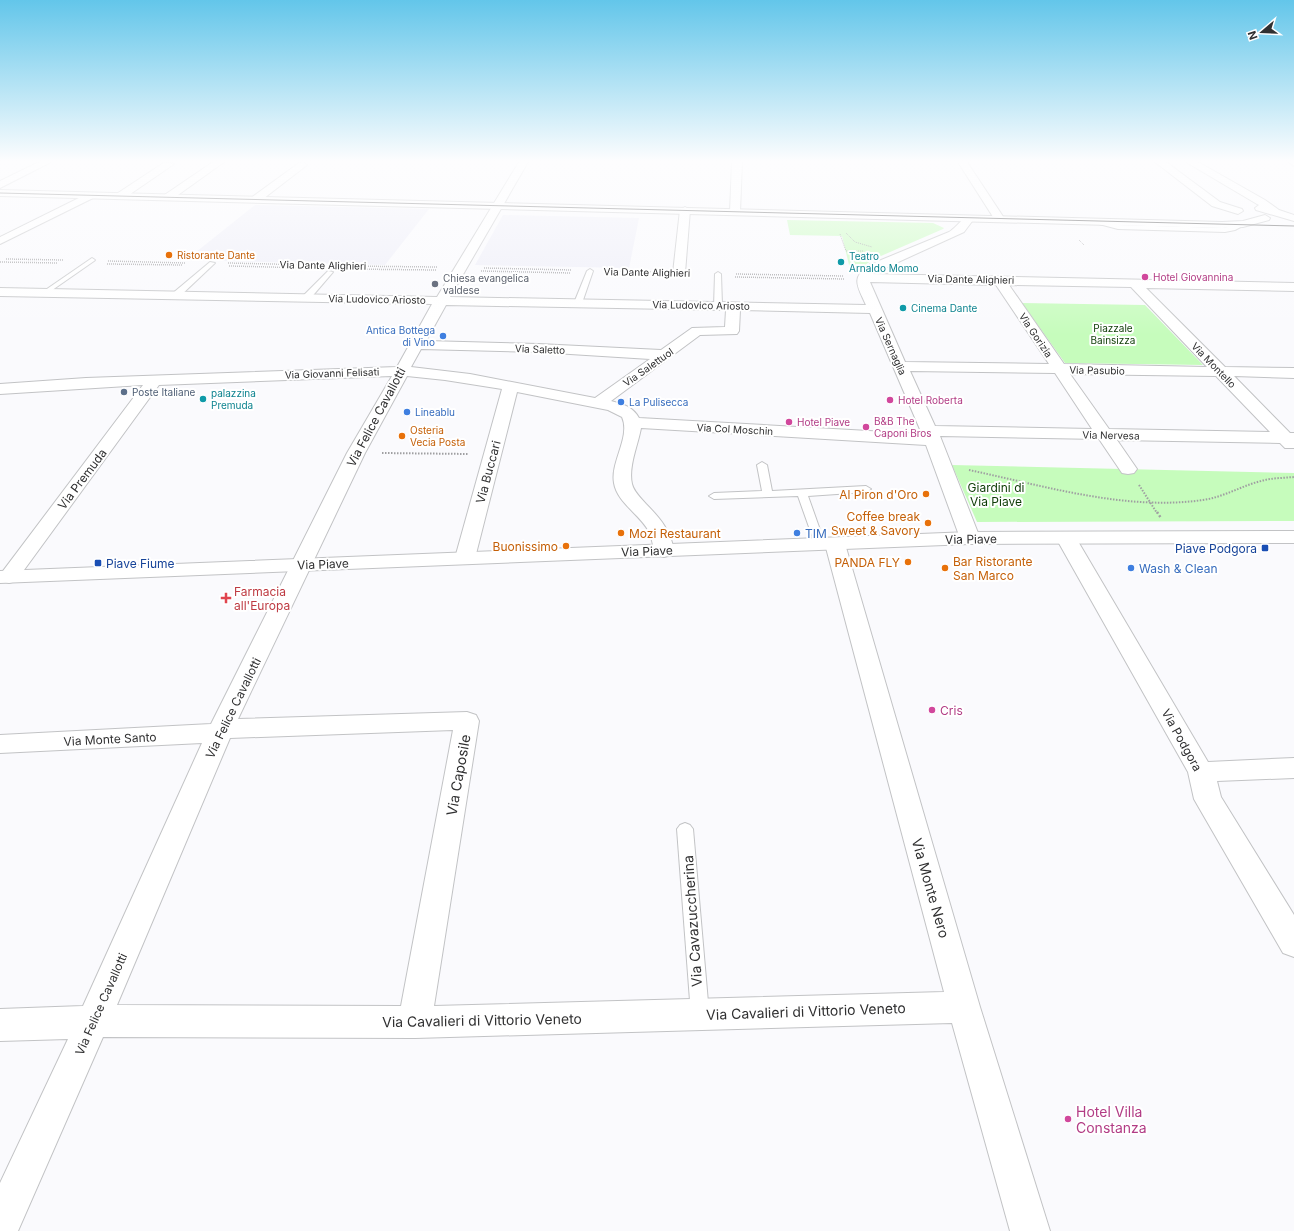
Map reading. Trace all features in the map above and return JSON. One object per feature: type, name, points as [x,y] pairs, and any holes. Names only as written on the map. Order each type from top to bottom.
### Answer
[{"type":"street","points":[[0,241],[43,219]]},
{"type":"street","name":"Via Felice Cavallotti","points":[[0,1226],[93,1022],[221,731],[356,453],[440,301],[490,219]]},
{"type":"street","points":[[680,270],[684,219]]},
{"type":"street","points":[[957,219],[981,219]]},
{"type":"street","points":[[1034,219],[1222,225],[1232,219]]},
{"type":"street","points":[[863,278],[873,268],[889,258],[953,234],[974,220]]},
{"type":"street","name":"Via Dante Alighieri","points":[[863,278],[1294,287]]},
{"type":"street","name":"Via Sernaglia","points":[[863,278],[863,283],[931,435],[970,538]]},
{"type":"street","name":"Via Gorizia","points":[[999,280],[1060,365],[1128,470]]},
{"type":"street","name":"Via Montello","points":[[1134,283],[1213,367],[1291,441]]},
{"type":"street","name":"Via Ludovico Ariosto","points":[[0,292],[874,308]]},
{"type":"street","name":"Via Salettuol","points":[[598,403],[697,331],[732,331],[733,306]]},
{"type":"street","name":"Via Saletto","points":[[415,345],[538,348],[665,355]]},
{"type":"street","name":"Via Pasubio","points":[[900,366],[1060,365],[1213,367],[1294,373]]},
{"type":"street","name":"Via Giovanni Felisati","points":[[0,389],[155,380],[401,371],[434,373],[598,403],[618,408],[629,414],[633,423]]},
{"type":"street","name":"Via Premuda","points":[[4,577],[61,506],[155,380]]},
{"type":"street","name":"Via Buccari","points":[[465,558],[511,386]]},
{"type":"street","points":[[633,423],[623,473],[623,484],[628,493],[653,521],[661,534],[664,551]]},
{"type":"street","name":"Via Col Moschin","points":[[633,423],[931,435]]},
{"type":"street","name":"Via Nervesa","points":[[931,435],[1104,434],[1291,441]]},
{"type":"street","name":"Via Piave","points":[[4,577],[970,538],[1294,537]]},
{"type":"street","name":"Via Podgora","points":[[1066,538],[1201,772],[1208,799],[1294,943]]},
{"type":"street","name":"Via Monte Nero","points":[[828,544],[1030,1231]]},
{"type":"street","name":"Via Caposile","points":[[221,731],[467,721],[415,1022]]},
{"type":"street","name":"Via Monte Santo","points":[[0,744],[221,731]]},
{"type":"street","points":[[1201,772],[1294,768]]},
{"type":"street","name":"Via Cavalieri di Vittorio Veneto","points":[[0,1025],[93,1022],[415,1022],[964,1007]]},
{"type":"lane","points":[[1096,222],[1118,227],[1225,230],[1233,229],[1238,219]]},
{"type":"lane","points":[[46,292],[90,262]]},
{"type":"lane","points":[[176,295],[211,265]]},
{"type":"lane","points":[[306,298],[330,272]]},
{"type":"lane","points":[[578,303],[589,272]]},
{"type":"lane","points":[[718,275],[718,306]]},
{"type":"lane","points":[[762,465],[768,494]]},
{"type":"lane","points":[[714,496],[866,489]]},
{"type":"lane","points":[[802,493],[828,544]]},
{"type":"lane","name":"Via Cavazuccherina","points":[[685,829],[700,1014]]},
{"type":"path","points":[[843,231],[855,242],[880,249],[880,253],[889,258]]},
{"type":"path","points":[[837,232],[842,235],[846,251],[862,251],[889,258]]},
{"type":"path","name":"Via Dante Alighieri","points":[[0,258],[211,265],[315,265]]},
{"type":"path","points":[[0,262],[90,262],[317,268]]},
{"type":"path","name":"Via Dante Alighieri","points":[[338,266],[459,269]]},
{"type":"path","points":[[341,269],[459,269],[665,275]]},
{"type":"path","name":"Via Dante Alighieri","points":[[589,272],[680,270]]},
{"type":"path","points":[[718,275],[854,280],[863,278]]},
{"type":"path","points":[[356,453],[493,454]]},
{"type":"path","points":[[1128,470],[1164,521]]},
{"type":"shaded area","points":[[237,219],[421,219],[385,265],[186,260]]},
{"type":"shaded area","points":[[501,219],[639,219],[629,268],[475,265]]},
{"type":"green space","points":[[787,220],[933,223],[944,228],[874,259],[857,270],[850,269],[842,236],[790,235]]},
{"type":"green space","name":"Piazzale Bainsizza","points":[[1022,303],[1145,305],[1203,365],[1065,363]]},
{"type":"green space","name":"Giardini di Via Piave","points":[[952,465],[1294,473],[1294,521],[977,522]]},
{"type":"tram line","points":[[1037,219],[1294,226]]},
{"type":"place","name":"Ristorante Dante","points":[[169,255]]},
{"type":"place","name":"Teatro Arnaldo Momo","points":[[841,262]]},
{"type":"place","name":"Hotel Giovannina","points":[[1145,277]]},
{"type":"place","name":"Chiesa evangelica valdese","points":[[435,284]]},
{"type":"place","name":"Cinema Dante","points":[[903,308]]},
{"type":"place","name":"Antica Bottega di Vino","points":[[443,336]]},
{"type":"place","name":"Poste Italiane","points":[[124,392]]},
{"type":"place","name":"palazzina Premuda","points":[[203,399]]},
{"type":"place","name":"Hotel Roberta","points":[[890,400]]},
{"type":"place","name":"La Pulisecca","points":[[621,402]]},
{"type":"place","name":"Lineablu","points":[[407,412]]},
{"type":"place","name":"Hotel Piave","points":[[789,422]]},
{"type":"place","name":"B&B The Caponi Bros","points":[[866,427]]},
{"type":"place","name":"Osteria Vecia Posta","points":[[402,436]]},
{"type":"place","name":"Al Piron d'Oro","points":[[926,494]]},
{"type":"place","name":"Coffee break Sweet & Savory","points":[[928,523]]},
{"type":"place","name":"Mozi Restaurant","points":[[621,533]]},
{"type":"place","name":"TIM","points":[[797,533]]},
{"type":"place","name":"Buonissimo","points":[[566,546]]},
{"type":"place","name":"Piave Podgora","points":[[1265,548]]},
{"type":"place","name":"PANDA FLY","points":[[908,562]]},
{"type":"place","name":"Piave Fiume","points":[[98,563]]},
{"type":"place","name":"Bar Ristorante San Marco","points":[[945,568]]},
{"type":"place","name":"Wash & Clean","points":[[1131,568]]},
{"type":"place","name":"Farmacia all'Europa","points":[[226,598]]},
{"type":"place","name":"Cris","points":[[932,710]]},
{"type":"place","name":"Hotel Villa Constanza","points":[[1068,1119]]}]
